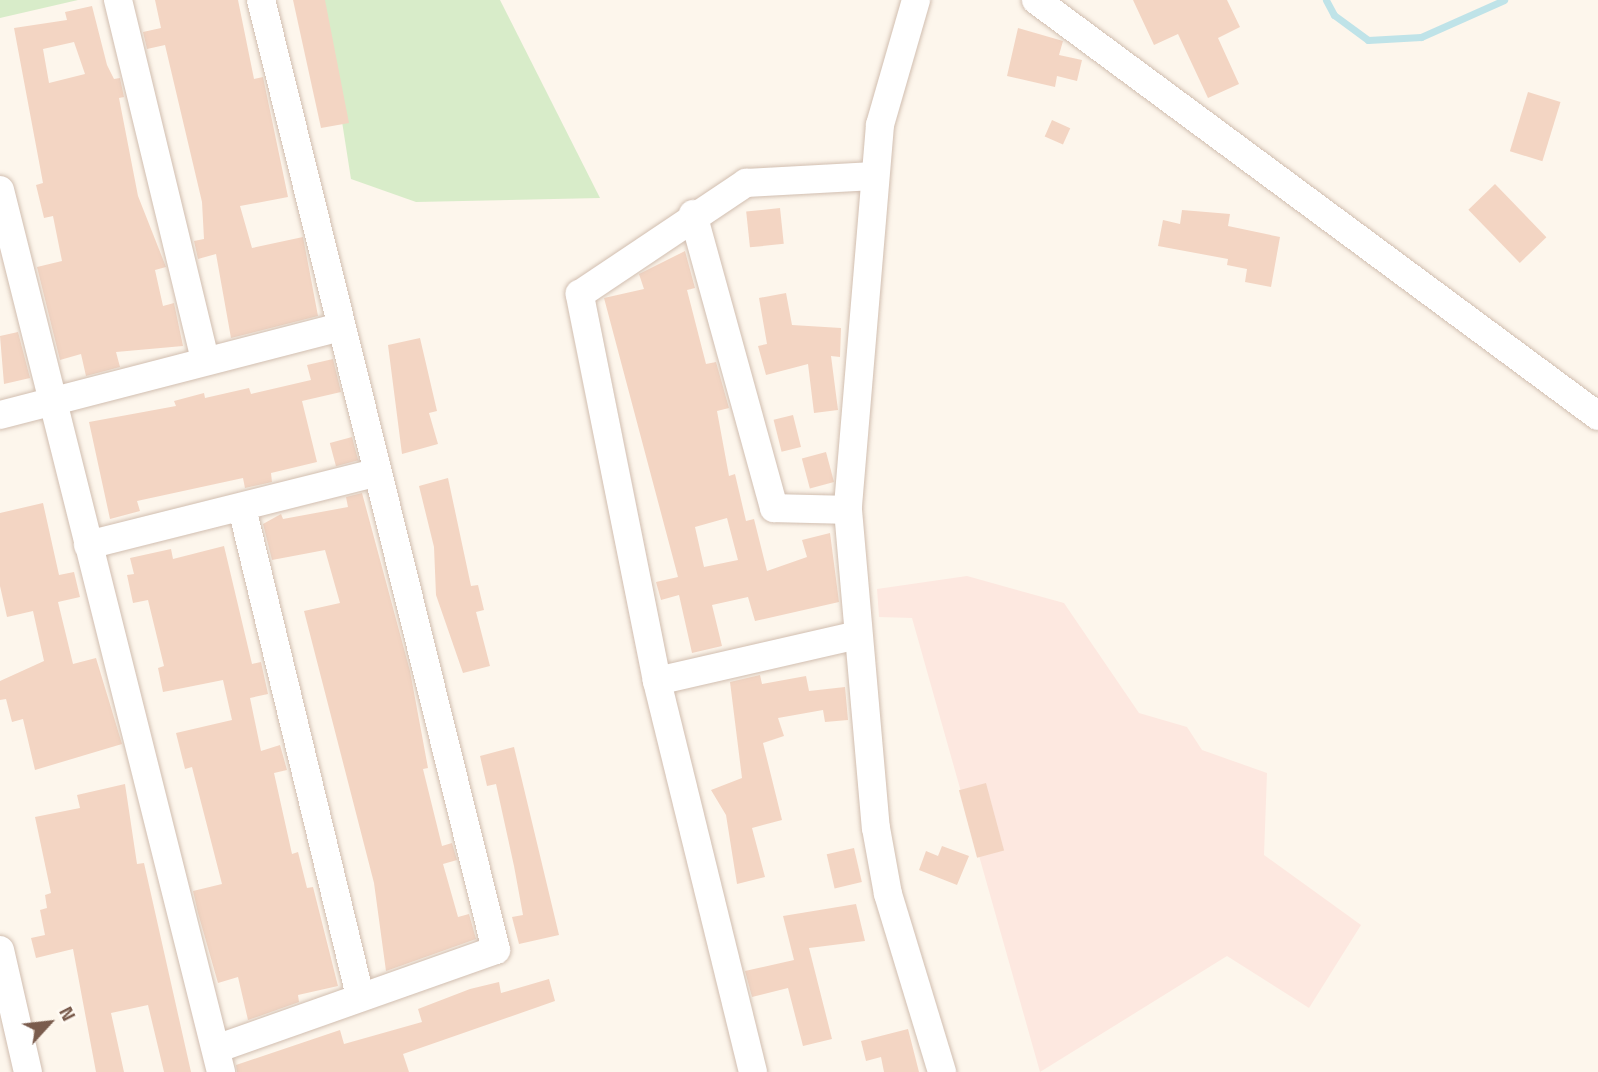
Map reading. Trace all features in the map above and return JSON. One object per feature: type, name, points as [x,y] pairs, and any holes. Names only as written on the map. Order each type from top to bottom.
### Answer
[{"type":"street","points":[[118,0],[205,359]]},
{"type":"street","points":[[0,190],[50,404],[219,1061],[360,996],[496,950],[375,473],[261,0]]},
{"type":"street","points":[[916,0],[880,125],[848,510],[858,635],[888,894],[942,1072]]},
{"type":"street","points":[[1036,0],[1598,416]]},
{"type":"street","points":[[753,1072],[657,681],[580,294],[692,214],[746,183],[874,176]]},
{"type":"street","points":[[692,214],[774,508],[848,510]]},
{"type":"street","points":[[0,415],[50,404],[205,359],[341,327]]},
{"type":"street","points":[[88,545],[375,473]]},
{"type":"street","points":[[242,508],[360,996]]},
{"type":"street","points":[[657,681],[858,635]]},
{"type":"street","points":[[0,950],[28,1072]]},
{"type":"shaded area","points":[[967,576],[1064,603],[1139,713],[1187,727],[1202,750],[1267,773],[1264,855],[1361,925],[1309,1008],[1227,956],[1040,1072],[912,618],[879,617],[877,589]]},
{"type":"green space","points":[[0,0],[78,0],[0,18]]},
{"type":"green space","points":[[323,0],[500,0],[600,198],[416,202],[351,179]]},
{"type":"building","points":[[155,0],[238,0],[254,79],[263,77],[288,197],[240,206],[252,248],[303,237],[318,316],[231,338],[216,254],[198,259],[194,241],[204,239],[202,202],[165,45],[147,49],[143,32],[161,28]]},
{"type":"building","points":[[293,0],[325,0],[349,123],[321,128]]},
{"type":"building","points":[[1133,0],[1227,0],[1240,27],[1218,38],[1239,84],[1208,98],[1178,34],[1154,45]]},
{"type":"building","points":[[92,6],[107,65],[114,79],[120,78],[124,97],[119,98],[138,196],[166,267],[155,270],[163,306],[174,303],[183,346],[116,352],[120,367],[86,376],[81,354],[60,360],[37,267],[62,261],[53,216],[44,218],[36,185],[43,183],[14,28],[67,20],[65,12]],"holes":[[[74,42],[85,74],[49,83],[43,49]]]},
{"type":"building","points":[[1018,28],[1063,41],[1059,55],[1082,60],[1077,81],[1057,76],[1055,87],[1007,76]]},
{"type":"building","points":[[1528,92],[1561,102],[1542,161],[1510,151]]},
{"type":"building","points":[[1052,120],[1070,128],[1063,145],[1045,136]]},
{"type":"building","points":[[1495,184],[1546,237],[1520,263],[1468,210]]},
{"type":"building","points":[[780,208],[784,244],[750,247],[746,212]]},
{"type":"building","points":[[1182,210],[1230,214],[1228,226],[1280,237],[1271,287],[1245,282],[1247,269],[1227,265],[1228,259],[1158,246],[1163,220],[1180,224]]},
{"type":"building","points":[[685,251],[695,288],[687,290],[706,364],[716,362],[729,408],[717,411],[729,476],[735,474],[746,521],[754,519],[767,571],[807,557],[802,540],[830,533],[839,602],[755,621],[748,597],[712,605],[722,646],[692,653],[679,595],[661,600],[656,582],[678,577],[604,298],[644,289],[639,274]],"holes":[[[727,518],[738,560],[704,567],[695,527]]]},
{"type":"building","points":[[786,293],[792,325],[841,328],[840,357],[831,356],[838,410],[814,413],[808,364],[766,375],[758,346],[767,344],[759,298]]},
{"type":"building","points":[[18,332],[30,378],[4,384],[0,336]]},
{"type":"building","points":[[420,338],[437,411],[429,413],[438,444],[402,454],[388,345]]},
{"type":"building","points":[[333,359],[341,392],[302,401],[317,462],[271,473],[272,482],[245,488],[243,478],[137,501],[140,511],[110,519],[89,422],[176,406],[174,401],[204,393],[205,398],[249,388],[251,394],[311,380],[307,365]]},
{"type":"building","points":[[793,415],[801,447],[782,452],[774,420]]},
{"type":"building","points":[[352,437],[358,460],[336,466],[330,443]]},
{"type":"building","points":[[826,452],[834,482],[810,488],[802,458]]},
{"type":"building","points":[[448,478],[471,586],[478,585],[484,610],[476,612],[490,666],[463,673],[436,595],[434,547],[419,486]]},
{"type":"building","points":[[362,493],[410,671],[428,768],[423,769],[442,846],[452,843],[457,860],[443,864],[458,917],[469,914],[476,939],[386,971],[374,883],[304,611],[340,603],[325,550],[272,560],[263,524],[281,514],[283,519],[348,507],[346,497]]},
{"type":"building","points":[[43,503],[59,575],[74,572],[80,597],[58,602],[73,664],[96,658],[122,744],[35,770],[23,719],[12,722],[6,699],[0,700],[0,681],[44,661],[33,611],[7,617],[0,586],[0,513]]},
{"type":"building","points":[[224,546],[252,664],[261,662],[268,694],[250,698],[261,751],[280,745],[287,770],[274,773],[292,854],[298,852],[307,888],[313,887],[338,986],[298,995],[299,1002],[248,1020],[238,977],[218,983],[198,913],[193,891],[222,884],[192,767],[185,769],[176,733],[232,720],[223,680],[163,692],[158,668],[164,666],[148,600],[133,603],[127,575],[134,574],[130,558],[171,549],[173,559]]},
{"type":"building","points":[[760,675],[762,684],[806,676],[809,691],[845,687],[848,720],[825,722],[823,710],[778,718],[784,736],[763,743],[782,820],[752,828],[765,877],[737,884],[726,815],[711,790],[742,778],[730,682]]},
{"type":"building","points":[[514,747],[559,935],[519,944],[512,917],[523,915],[514,866],[496,784],[487,786],[480,756]]},
{"type":"building","points":[[986,783],[1004,851],[977,858],[959,790]]},
{"type":"building","points":[[125,784],[137,864],[144,863],[191,1072],[164,1072],[148,1005],[111,1013],[124,1072],[96,1072],[73,949],[36,958],[31,938],[45,935],[40,910],[47,908],[45,895],[51,893],[35,817],[80,808],[77,795]]},
{"type":"building","points":[[942,846],[969,856],[957,885],[919,870],[926,851],[938,856]]},
{"type":"building","points":[[854,848],[862,882],[835,888],[827,854]]},
{"type":"building","points":[[856,904],[865,941],[809,948],[832,1039],[803,1046],[788,988],[752,997],[745,971],[794,960],[783,916]]},
{"type":"building","points":[[549,979],[555,1001],[403,1054],[409,1072],[237,1072],[236,1065],[340,1030],[344,1044],[422,1022],[418,1009],[470,989],[499,982],[501,993]]},
{"type":"building","points":[[908,1029],[919,1072],[884,1072],[881,1057],[866,1061],[861,1041]]},
{"type":"waterway","points":[[1326,0],[1334,15],[1368,40],[1421,37],[1504,0]]}]
